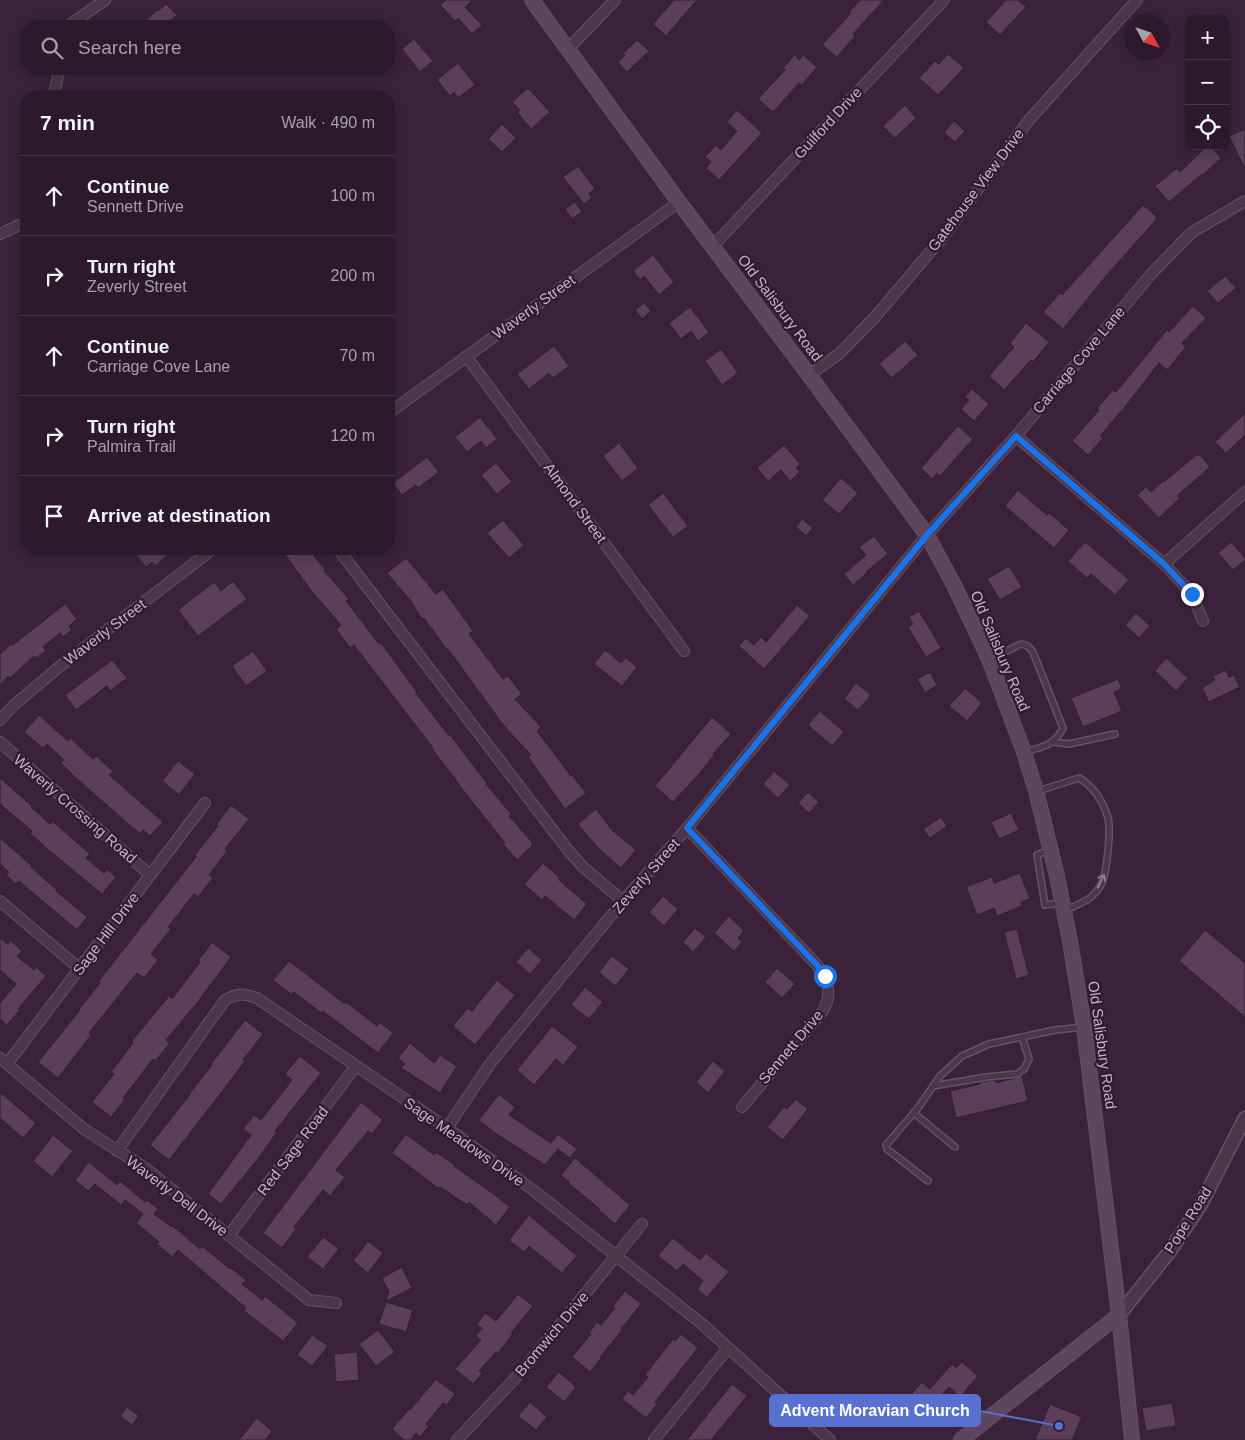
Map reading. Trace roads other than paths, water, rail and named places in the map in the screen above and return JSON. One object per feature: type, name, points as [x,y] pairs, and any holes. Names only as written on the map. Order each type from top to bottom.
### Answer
[{"type":"main road","name":"Old Salisbury Road","points":[[532,0],[679,202],[810,374],[927,535],[955,587],[989,659],[1024,752],[1036,791],[1063,906],[1084,1027],[1119,1315],[1132,1440]]},
{"type":"main road","points":[[961,1440],[1119,1315]]},
{"type":"street","points":[[80,20],[104,0]]},
{"type":"street","points":[[568,49],[615,0]]},
{"type":"street","name":"Guilford Drive","points":[[713,246],[944,0]]},
{"type":"street","name":"Gatehouse View Drive","points":[[810,374],[839,354],[875,317],[942,238],[1029,120],[1138,0]]},
{"type":"street","points":[[55,90],[58,75]]},
{"type":"street","name":"Carriage Cove Lane","points":[[927,535],[1016,436],[1152,274],[1191,233],[1245,201]]},
{"type":"street","name":"Waverly Street","points":[[395,409],[679,202]]},
{"type":"street","points":[[0,234],[20,225]]},
{"type":"street","name":"Almond Street","points":[[466,356],[684,651]]},
{"type":"street","points":[[1016,436],[1164,564],[1192,594],[1203,621]]},
{"type":"street","points":[[1164,564],[1245,492]]},
{"type":"street","name":"Zeverly Street","points":[[447,1128],[492,1061],[623,902],[687,828],[927,535]]},
{"type":"street","name":"Waverly Street","points":[[0,720],[14,705],[59,667],[205,555]]},
{"type":"street","points":[[343,555],[568,850],[583,867],[623,902]]},
{"type":"street","name":"Waverly Crossing Road","points":[[0,742],[150,875]]},
{"type":"street","name":"Sage Hill Drive","points":[[4,1061],[80,969],[205,803]]},
{"type":"street","name":"Sennett Drive","points":[[687,828],[817,965],[825,976],[828,988],[828,1002],[823,1010],[742,1107]]},
{"type":"street","points":[[0,901],[80,969]]},
{"type":"street","name":"Sage Meadows Drive","points":[[117,1151],[225,1000],[237,994],[246,994],[257,998],[447,1128],[532,1190],[702,1324],[830,1440]]},
{"type":"street","name":"Waverly Dell Drive","points":[[4,1061],[84,1129],[145,1168],[309,1300],[336,1304]]},
{"type":"street","name":"Red Sage Road","points":[[229,1236],[356,1066]]},
{"type":"street","name":"Pope Road","points":[[1119,1315],[1170,1251],[1200,1206],[1245,1118]]},
{"type":"street","name":"Bromwich Drive","points":[[457,1440],[522,1371],[642,1224]]},
{"type":"street","points":[[654,1440],[728,1348]]},
{"type":"lane","points":[[989,659],[1021,644],[1028,646],[1033,652],[1063,728],[1053,742],[1024,752]]},
{"type":"lane","points":[[1053,742],[1069,744],[1115,734]]},
{"type":"lane","points":[[1036,791],[1079,778],[1087,783],[1098,795],[1108,819],[1108,840],[1103,881],[1092,896],[1078,904],[1063,906]]},
{"type":"lane","points":[[928,1181],[887,1149],[886,1145],[914,1112],[940,1076],[962,1056],[990,1044],[1055,1030],[1084,1027]]},
{"type":"lane","points":[[933,1086],[1017,1074],[1024,1069],[1029,1059],[1022,1037]]},
{"type":"lane","points":[[914,1112],[956,1147]]},
{"type":"place","name":"Advent Moravian Church","points":[[1059,1426]]}]
